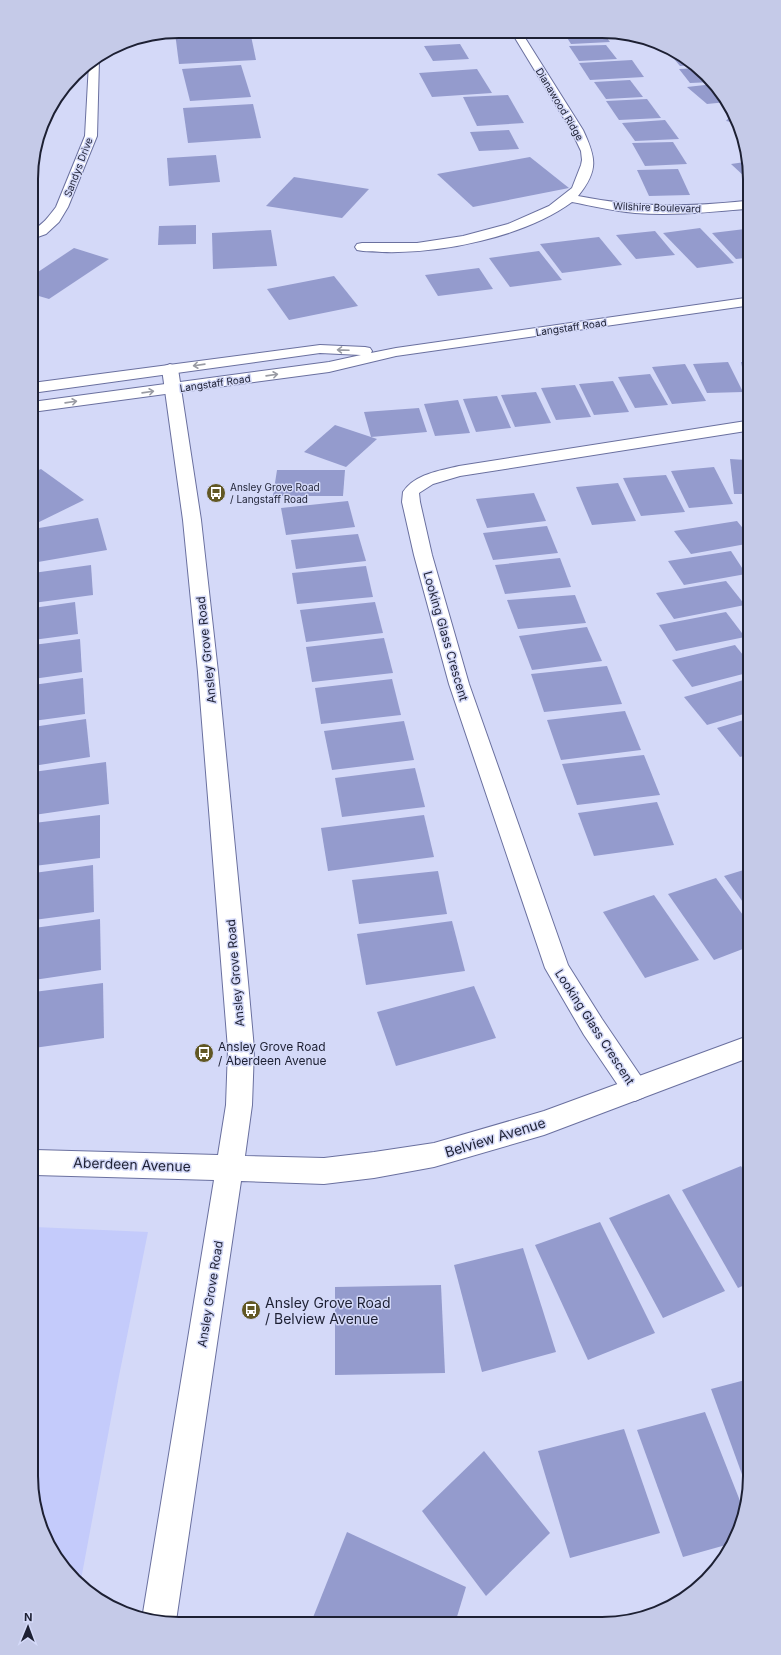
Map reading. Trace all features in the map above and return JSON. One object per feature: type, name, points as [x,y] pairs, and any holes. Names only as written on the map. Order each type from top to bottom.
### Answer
[{"type":"street","name":"Dianawood Ridge","points":[[362,247],[399,248],[455,241],[486,235],[519,225],[549,212],[570,198],[582,181],[589,159],[577,130],[520,38]]},
{"type":"street","name":"Sandys Drive","points":[[38,232],[54,219],[62,207],[91,136],[94,67]]},
{"type":"street","name":"Wilshire Boulevard","points":[[570,198],[620,208],[687,210],[743,205]]},
{"type":"street","name":"Langstaff Road","points":[[38,406],[329,367],[396,352],[743,302]]},
{"type":"street","name":"Langstaff Road","points":[[38,387],[320,349],[396,352]]},
{"type":"street","name":"Ansley Grove Road","points":[[160,1616],[239,1104],[241,1049],[208,672],[192,520],[170,369]]},
{"type":"street","name":"Looking Glass Crescent","points":[[635,1089],[593,1027],[557,968],[459,684],[423,555],[411,502],[411,492],[418,484],[432,478],[459,471],[743,426]]},
{"type":"street","name":"Belview Avenue","points":[[229,1168],[324,1171],[374,1165],[434,1155],[544,1123],[743,1049]]},
{"type":"street","name":"Aberdeen Avenue","points":[[38,1162],[229,1168]]},
{"type":"shaded area","points":[[38,1227],[148,1232],[119,1376],[81,1578],[67,1562],[57,1546],[45,1521],[39,1494]]},
{"type":"building","points":[[176,38],[251,38],[256,60],[179,64]]},
{"type":"building","points":[[567,38],[607,38],[610,42],[571,44]]},
{"type":"building","points":[[460,44],[469,59],[433,61],[424,46]]},
{"type":"building","points":[[606,45],[617,59],[579,61],[569,46]]},
{"type":"building","points":[[673,58],[686,66],[680,66]]},
{"type":"building","points":[[632,60],[644,77],[590,80],[579,63]]},
{"type":"building","points":[[241,65],[251,97],[190,101],[182,69]]},
{"type":"building","points":[[690,68],[705,82],[690,83],[679,69]]},
{"type":"building","points":[[477,69],[492,93],[432,97],[419,73]]},
{"type":"building","points":[[630,80],[643,97],[606,99],[594,82]]},
{"type":"building","points":[[707,85],[720,103],[707,104],[687,87]]},
{"type":"building","points":[[508,95],[524,123],[477,126],[463,97]]},
{"type":"building","points":[[647,99],[661,118],[619,120],[606,101]]},
{"type":"building","points":[[253,104],[261,138],[188,143],[183,108]]},
{"type":"building","points":[[665,120],[679,139],[635,141],[622,123]]},
{"type":"building","points":[[509,130],[519,149],[479,151],[470,132]]},
{"type":"building","points":[[673,142],[687,164],[645,166],[632,143]]},
{"type":"building","points":[[216,155],[220,182],[169,186],[167,158]]},
{"type":"building","points":[[530,157],[569,188],[473,207],[437,174]]},
{"type":"building","points":[[742,162],[743,175],[731,164]]},
{"type":"building","points":[[678,169],[690,195],[649,196],[637,170]]},
{"type":"building","points":[[294,177],[369,189],[342,218],[266,206]]},
{"type":"building","points":[[196,225],[196,244],[158,245],[159,226]]},
{"type":"building","points":[[700,228],[734,263],[697,268],[663,233]]},
{"type":"building","points":[[743,229],[743,258],[736,259],[712,233]]},
{"type":"building","points":[[271,230],[277,266],[213,269],[212,233]]},
{"type":"building","points":[[655,231],[675,255],[636,259],[616,235]]},
{"type":"building","points":[[599,237],[622,265],[562,273],[540,244]]},
{"type":"building","points":[[74,248],[109,259],[49,299],[38,296],[38,272]]},
{"type":"building","points":[[539,251],[562,280],[510,287],[489,258]]},
{"type":"building","points":[[479,268],[493,289],[438,296],[425,275]]},
{"type":"building","points":[[334,276],[358,306],[289,320],[267,289]]},
{"type":"building","points":[[728,362],[743,392],[707,393],[693,364]]},
{"type":"building","points":[[685,364],[706,401],[672,404],[652,367]]},
{"type":"building","points":[[650,374],[668,405],[635,408],[618,377]]},
{"type":"building","points":[[613,381],[629,412],[594,415],[579,384]]},
{"type":"building","points":[[575,385],[591,417],[556,420],[541,388]]},
{"type":"building","points":[[536,392],[551,423],[515,427],[501,395]]},
{"type":"building","points":[[497,396],[511,428],[476,432],[463,399]]},
{"type":"building","points":[[458,400],[470,433],[435,436],[424,404]]},
{"type":"building","points":[[419,408],[427,432],[371,437],[364,412]]},
{"type":"building","points":[[335,425],[377,439],[346,467],[304,452]]},
{"type":"building","points":[[730,459],[743,460],[743,494],[734,494]]},
{"type":"building","points":[[714,467],[733,504],[689,508],[671,471]]},
{"type":"building","points":[[41,469],[84,500],[38,523],[38,470]]},
{"type":"building","points":[[277,470],[345,470],[343,496],[273,496]]},
{"type":"building","points":[[666,475],[685,512],[641,516],[623,478]]},
{"type":"building","points":[[618,483],[636,521],[592,525],[576,487]]},
{"type":"building","points":[[534,493],[546,521],[487,528],[476,499]]},
{"type":"building","points":[[348,501],[355,527],[286,535],[281,508]]},
{"type":"building","points":[[98,518],[107,550],[38,562],[38,528]]},
{"type":"building","points":[[737,521],[743,528],[743,545],[691,554],[674,531]]},
{"type":"building","points":[[547,526],[558,553],[493,560],[483,533]]},
{"type":"building","points":[[358,534],[366,561],[296,569],[291,540]]},
{"type":"building","points":[[731,551],[743,569],[743,575],[684,585],[668,561]]},
{"type":"building","points":[[560,558],[571,587],[505,594],[495,565]]},
{"type":"building","points":[[91,565],[93,595],[38,602],[38,572]]},
{"type":"building","points":[[366,566],[373,597],[297,604],[292,573]]},
{"type":"building","points":[[726,581],[743,602],[743,605],[674,619],[656,593]]},
{"type":"building","points":[[575,595],[586,623],[518,629],[507,600]]},
{"type":"building","points":[[75,602],[78,634],[38,639],[38,607]]},
{"type":"building","points":[[375,602],[383,633],[306,642],[300,610]]},
{"type":"building","points":[[726,612],[743,634],[743,637],[676,651],[659,625]]},
{"type":"building","points":[[587,627],[602,661],[532,670],[519,636]]},
{"type":"building","points":[[384,638],[393,673],[312,682],[306,647]]},
{"type":"building","points":[[80,639],[82,672],[38,678],[38,644]]},
{"type":"building","points":[[735,645],[743,655],[743,674],[692,687],[672,660]]},
{"type":"building","points":[[607,666],[622,704],[544,712],[531,674]]},
{"type":"building","points":[[83,678],[85,714],[38,720],[38,684]]},
{"type":"building","points":[[392,679],[401,715],[321,724],[315,688]]},
{"type":"building","points":[[743,680],[743,714],[707,725],[684,697]]},
{"type":"building","points":[[625,711],[641,750],[561,760],[547,720]]},
{"type":"building","points":[[86,719],[90,757],[38,765],[38,726]]},
{"type":"building","points":[[743,720],[743,756],[740,757],[717,728]]},
{"type":"building","points":[[404,721],[414,760],[332,770],[324,731]]},
{"type":"building","points":[[644,755],[660,795],[577,805],[562,764]]},
{"type":"building","points":[[106,762],[109,804],[38,814],[38,771]]},
{"type":"building","points":[[415,768],[425,807],[342,817],[335,778]]},
{"type":"building","points":[[657,802],[674,845],[594,856],[578,813]]},
{"type":"building","points":[[100,815],[100,858],[38,866],[38,823]]},
{"type":"building","points":[[424,815],[434,857],[328,871],[321,828]]},
{"type":"building","points":[[93,865],[94,912],[38,919],[38,872]]},
{"type":"building","points":[[743,870],[743,902],[724,876]]},
{"type":"building","points":[[438,871],[447,914],[359,924],[352,880]]},
{"type":"building","points":[[716,878],[743,915],[743,949],[714,960],[668,894]]},
{"type":"building","points":[[654,895],[699,960],[645,978],[603,912]]},
{"type":"building","points":[[100,919],[101,970],[38,979],[38,927]]},
{"type":"building","points":[[452,921],[465,971],[366,985],[357,934]]},
{"type":"building","points":[[103,983],[104,1038],[38,1047],[38,991]]},
{"type":"building","points":[[474,986],[496,1038],[396,1066],[377,1012]]},
{"type":"building","points":[[741,1166],[743,1169],[743,1286],[738,1288],[682,1190]]},
{"type":"building","points":[[669,1194],[725,1291],[663,1318],[609,1218]]},
{"type":"building","points":[[600,1222],[655,1333],[588,1360],[535,1245]]},
{"type":"building","points":[[523,1248],[556,1352],[482,1372],[454,1265]]},
{"type":"building","points":[[441,1285],[445,1373],[335,1375],[335,1287]]},
{"type":"building","points":[[743,1381],[743,1477],[711,1389]]},
{"type":"building","points":[[705,1412],[740,1502],[736,1521],[724,1545],[683,1557],[637,1430]]},
{"type":"building","points":[[624,1429],[660,1533],[570,1558],[538,1451]]},
{"type":"building","points":[[484,1451],[550,1533],[486,1596],[422,1511]]},
{"type":"building","points":[[347,1532],[466,1587],[457,1617],[313,1617]]},
{"type":"place","name":"Ansley Grove Road / Langstaff Road","points":[[216,493]]},
{"type":"place","name":"Ansley Grove Road / Aberdeen Avenue","points":[[204,1053]]},
{"type":"place","name":"Ansley Grove Road / Belview Avenue","points":[[251,1310]]}]
